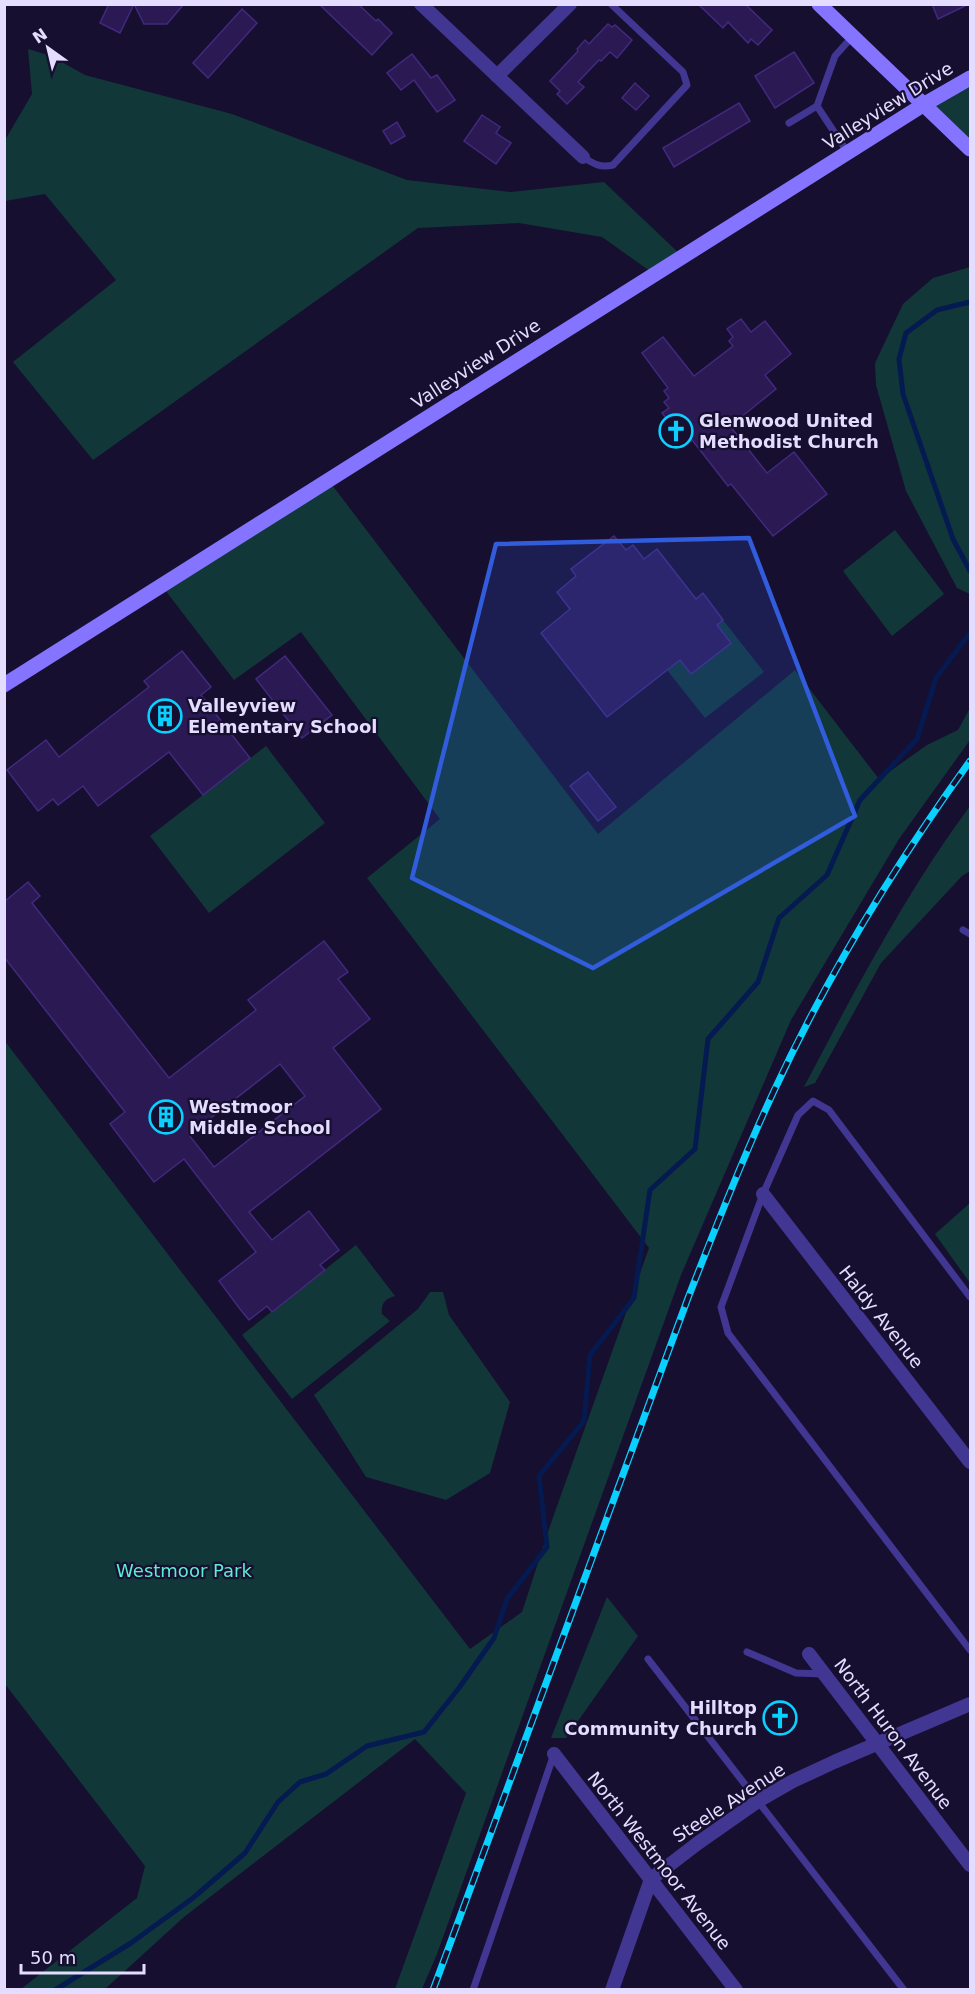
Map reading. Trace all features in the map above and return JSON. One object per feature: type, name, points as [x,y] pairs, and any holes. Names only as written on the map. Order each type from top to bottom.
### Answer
[{"type":"street","points":[[421,4],[583,157]]},
{"type":"street","points":[[497,76],[570,4]]},
{"type":"street","points":[[819,4],[970,149]]},
{"type":"street","name":"Valleyview Drive","points":[[4,685],[923,105],[970,78]]},
{"type":"street","name":"Haldy Avenue","points":[[763,1194],[970,1462]]},
{"type":"street","name":"North Huron Avenue","points":[[809,1654],[970,1865]]},
{"type":"street","name":"Steele Avenue","points":[[651,1880],[698,1843],[758,1801],[793,1781],[970,1704]]},
{"type":"street","name":"North Westmoor Avenue","points":[[554,1754],[736,1989]]},
{"type":"street","points":[[612,1989],[651,1880]]},
{"type":"lane","points":[[583,157],[603,167],[613,165],[687,86],[683,72],[611,4]]},
{"type":"lane","points":[[789,123],[817,106],[835,56],[852,36]]},
{"type":"lane","points":[[817,106],[848,153]]},
{"type":"lane","points":[[963,930],[970,934]]},
{"type":"lane","points":[[970,1298],[829,1110],[813,1101],[798,1114],[763,1194],[721,1307],[728,1333],[970,1650]]},
{"type":"lane","points":[[747,1652],[796,1673],[824,1674]]},
{"type":"lane","points":[[648,1659],[904,1989]]},
{"type":"lane","points":[[473,1989],[554,1754]]},
{"type":"highlighted area","points":[[749,538],[855,816],[593,968],[412,878],[496,544]]},
{"type":"green space","points":[[28,49],[51,56],[85,75],[232,114],[407,180],[511,192],[604,182],[683,257],[654,274],[602,237],[519,223],[418,228],[93,460],[13,362],[116,280],[45,194],[5,201],[5,140],[32,94]]},
{"type":"green space","points":[[970,78],[970,149],[923,105]]},
{"type":"green space","points":[[970,267],[970,594],[957,588],[906,491],[876,385],[875,363],[903,304],[933,278]]},
{"type":"green space","name":"Westmoor Park","points":[[329,481],[598,834],[795,670],[879,779],[927,745],[958,730],[970,708],[970,740],[899,839],[791,1020],[681,1275],[437,1954],[422,1989],[395,1989],[466,1793],[415,1739],[184,1917],[105,1989],[21,1989],[137,1898],[145,1866],[5,1684],[4,1040],[470,1649],[522,1612],[551,1523],[649,1248],[367,878],[440,819],[301,632],[234,680],[162,586]]},
{"type":"green space","points":[[895,530],[944,594],[892,636],[843,571]]},
{"type":"green space","points":[[723,620],[764,672],[705,718],[667,670],[666,664]]},
{"type":"green space","points":[[266,746],[325,823],[209,913],[150,836]]},
{"type":"green space","points":[[970,806],[970,871],[962,876],[881,963],[815,1083],[804,1087],[902,908]]},
{"type":"green space","points":[[970,1203],[970,1283],[935,1234]]},
{"type":"green space","points":[[356,1245],[395,1296],[386,1300],[382,1307],[382,1314],[390,1321],[292,1399],[242,1335]]},
{"type":"green space","points":[[430,1292],[443,1292],[449,1315],[510,1402],[490,1473],[446,1500],[366,1477],[314,1395],[418,1309]]},
{"type":"green space","points":[[607,1597],[638,1636],[566,1738],[551,1738]]},
{"type":"building","points":[[109,4],[134,4],[120,33],[100,23]]},
{"type":"building","points":[[134,4],[184,4],[167,24],[144,24]]},
{"type":"building","points":[[319,4],[358,4],[392,33],[372,55]]},
{"type":"building","points":[[698,4],[745,4],[772,30],[758,45],[751,39],[748,43],[728,22],[723,28]]},
{"type":"building","points":[[932,4],[969,4],[938,19]]},
{"type":"building","points":[[242,9],[257,23],[208,78],[193,63]]},
{"type":"building","points":[[608,24],[612,27],[615,25],[632,40],[617,58],[610,52],[601,61],[599,60],[578,82],[584,87],[567,104],[557,94],[560,91],[550,81],[578,51],[577,49],[585,40],[589,44]]},
{"type":"building","points":[[794,52],[814,83],[775,108],[755,76]]},
{"type":"building","points":[[412,54],[431,78],[437,75],[455,100],[437,112],[414,80],[401,90],[387,73]]},
{"type":"building","points":[[635,83],[649,96],[636,110],[622,98]]},
{"type":"building","points":[[739,103],[750,121],[674,167],[663,148]]},
{"type":"building","points":[[482,115],[500,127],[496,133],[511,143],[496,164],[464,141]]},
{"type":"building","points":[[397,122],[405,136],[391,144],[383,131]]},
{"type":"building","name":"Glenwood United Methodist Church","points":[[741,319],[751,332],[765,321],[791,354],[765,375],[776,389],[730,426],[767,473],[794,452],[827,494],[773,536],[731,484],[728,486],[682,427],[676,431],[662,413],[669,408],[664,402],[669,398],[664,391],[668,388],[642,353],[663,337],[694,376],[733,346],[729,341],[733,337],[727,329]]},
{"type":"building","points":[[614,536],[626,550],[633,545],[644,559],[657,549],[696,599],[703,593],[723,620],[717,625],[731,643],[691,674],[680,660],[607,717],[541,633],[570,609],[557,592],[576,576],[571,569]]},
{"type":"building","name":"Valleyview Elementary School","points":[[182,651],[211,687],[201,695],[250,758],[203,795],[169,752],[98,806],[83,786],[58,805],[53,799],[38,811],[7,770],[46,740],[59,757],[149,687],[144,681]]},
{"type":"building","points":[[285,656],[332,715],[302,738],[256,679]]},
{"type":"building","points":[[588,772],[616,807],[598,821],[570,786]]},
{"type":"building","name":"Westmoor Middle School","points":[[28,882],[40,896],[32,903],[169,1078],[256,1010],[248,1000],[324,941],[348,972],[338,979],[370,1019],[333,1048],[381,1109],[249,1212],[272,1240],[309,1211],[339,1250],[320,1265],[325,1270],[272,1312],[267,1306],[249,1320],[219,1281],[256,1252],[184,1159],[154,1182],[110,1124],[125,1112],[4,957],[4,902]],"holes":[[[280,1064],[305,1096],[214,1167],[189,1135]]]},
{"type":"waterway","points":[[970,302],[937,310],[906,333],[899,359],[903,394],[953,539],[970,571]]},
{"type":"waterway","points":[[55,1990],[131,1943],[193,1898],[245,1853],[278,1802],[300,1782],[326,1774],[367,1746],[424,1732],[494,1638],[507,1599],[547,1547],[539,1476],[584,1421],[590,1355],[634,1298],[650,1190],[695,1149],[708,1039],[758,982],[779,918],[827,875],[860,800],[917,739],[936,678],[970,633]]},
{"type":"railway","points":[[433,1990],[688,1298],[750,1144],[794,1049],[839,964],[915,840],[970,761]]},
{"type":"place","name":"Glenwood United Methodist Church","points":[[676,431]]},
{"type":"place","name":"Valleyview Elementary School","points":[[165,716]]},
{"type":"place","name":"Westmoor Middle School","points":[[166,1117]]},
{"type":"place","name":"Hilltop Community Church","points":[[780,1718]]}]
